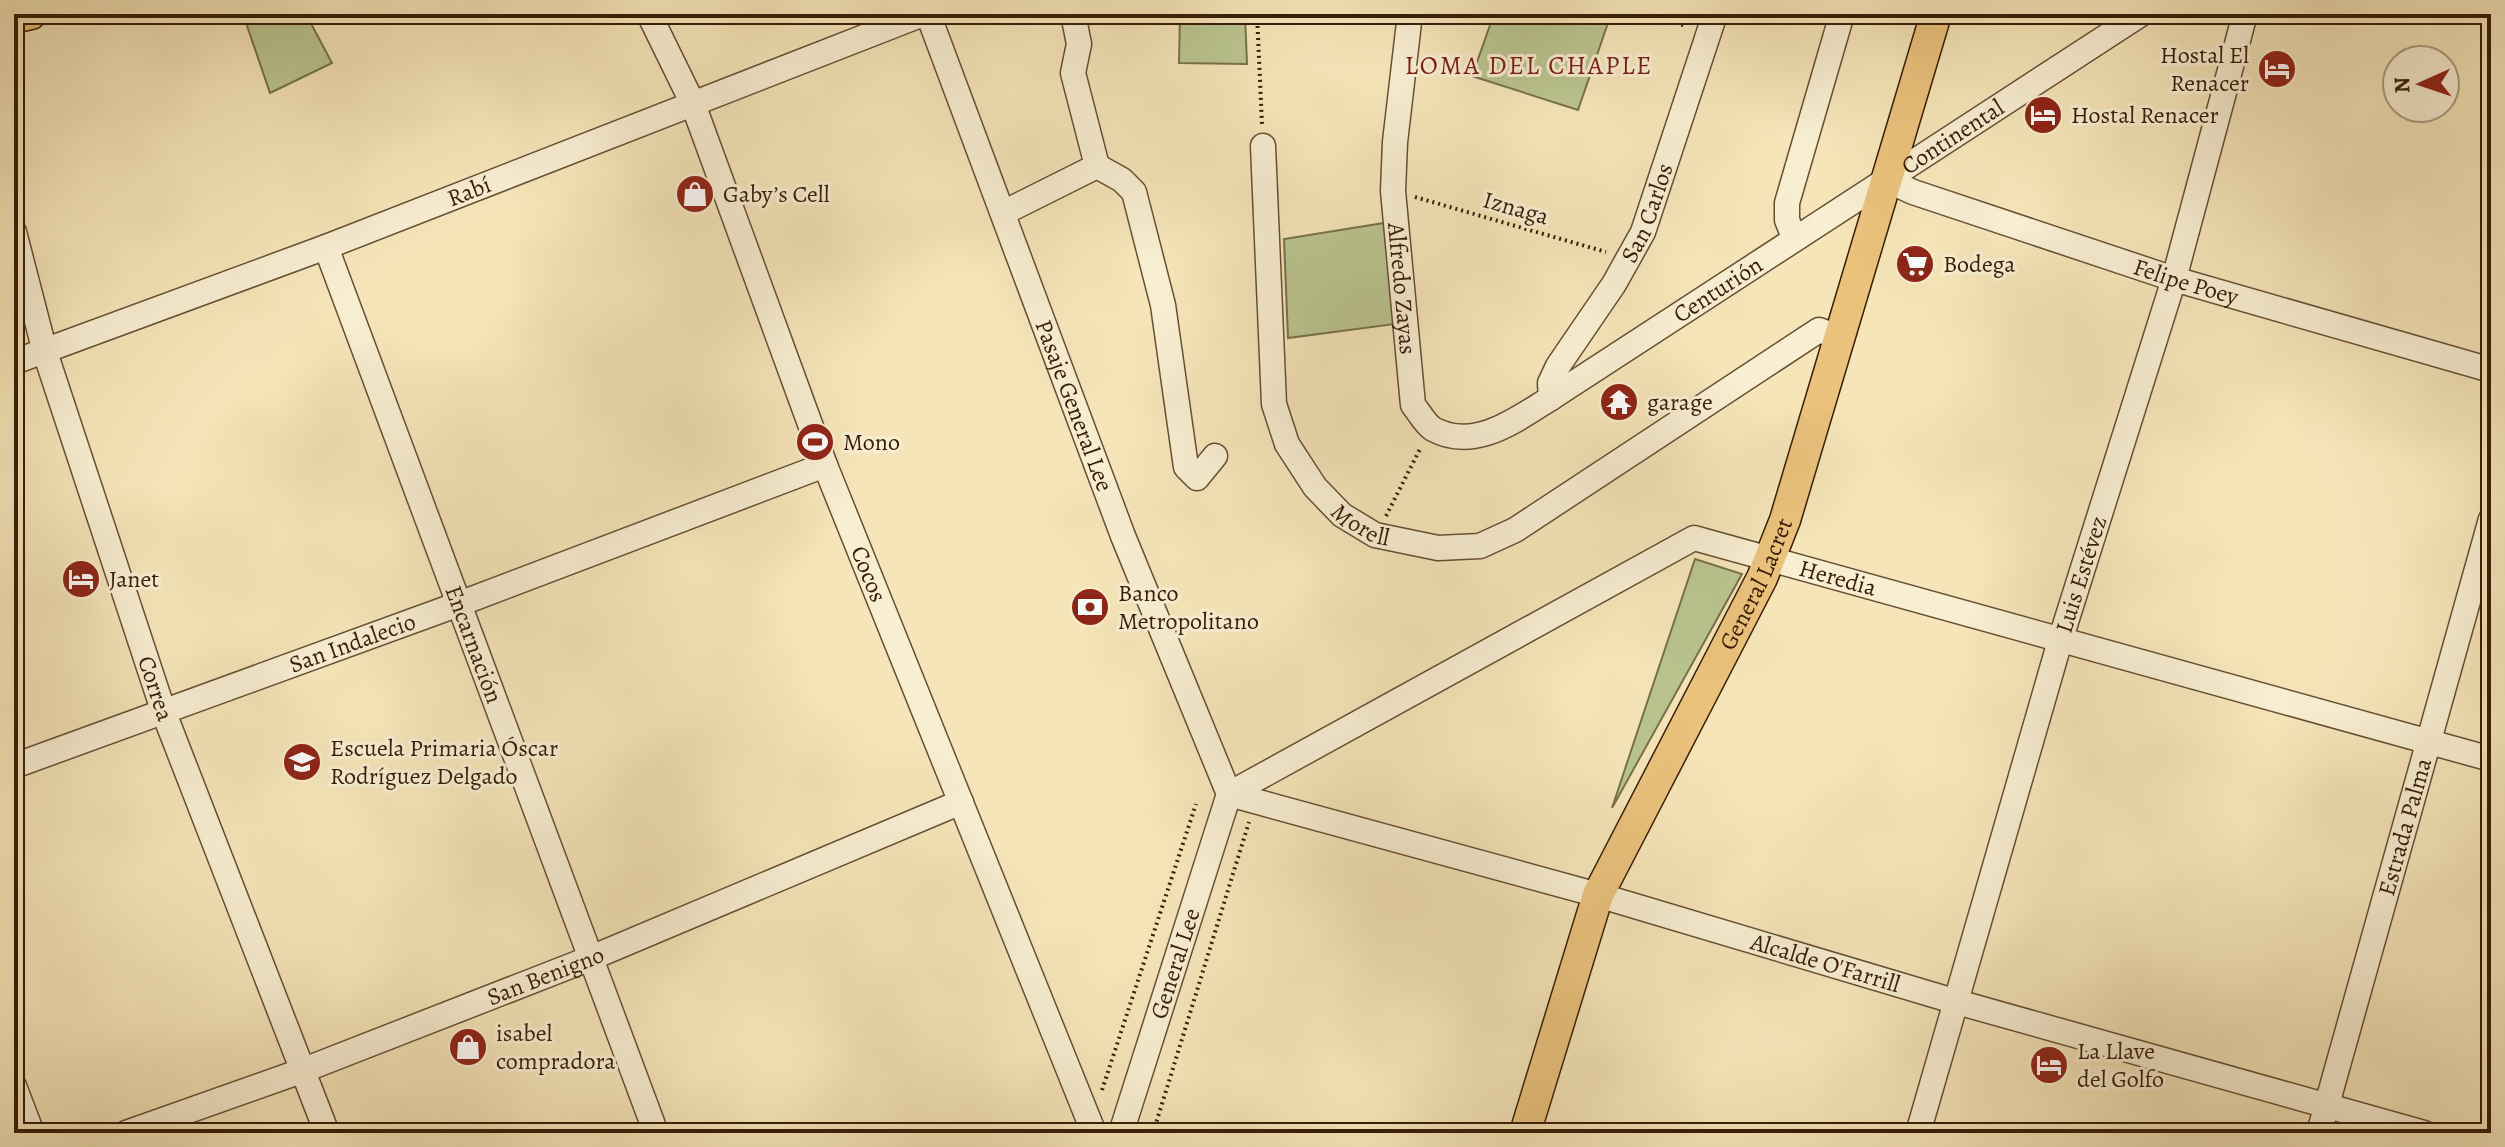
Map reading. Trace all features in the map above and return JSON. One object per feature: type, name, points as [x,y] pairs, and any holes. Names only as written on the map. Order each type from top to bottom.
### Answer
[{"type":"main road","points":[[14,18],[31,14]]},
{"type":"main road","name":"General Lacret","points":[[1525,1133],[1598,895],[1769,559],[1785,520],[1936,14]]},
{"type":"street","name":"Cocos","points":[[649,14],[693,104],[825,465],[1092,1130]]},
{"type":"street","name":"Rabí","points":[[14,362],[326,247],[925,14]]},
{"type":"street","name":"Pasaje General Lee","points":[[925,14],[1123,536],[1229,794]]},
{"type":"street","points":[[1073,14],[1079,44],[1073,73],[1097,166],[1122,180],[1134,192],[1163,305],[1186,467],[1197,478],[1215,456]]},
{"type":"street","name":"Alfredo Zayas","points":[[1410,14],[1395,142],[1393,191],[1413,405],[1431,428]]},
{"type":"street","points":[[1794,237],[1787,220],[1787,203],[1842,14]]},
{"type":"street","name":"Continental","points":[[1887,180],[2141,14]]},
{"type":"street","name":"Luis Estévez","points":[[1918,1133],[2060,641],[2174,279],[2245,14]]},
{"type":"street","name":"San Carlos","points":[[1551,398],[1550,383],[1558,366],[1629,259],[1643,232],[1713,23]]},
{"type":"street","name":"Morell","points":[[1263,146],[1274,404],[1287,444],[1315,487],[1342,515],[1375,535],[1438,548],[1480,546],[1515,530],[1819,330],[1838,337]]},
{"type":"street","points":[[1003,213],[1097,166]]},
{"type":"street","name":"Centurión","points":[[1551,398],[1794,237],[1887,180]]},
{"type":"street","name":"Felipe Poey","points":[[1887,180],[1928,197],[2174,279],[2491,370]]},
{"type":"street","name":"Correa","points":[[14,232],[45,352],[164,713],[327,1133]]},
{"type":"street","name":"Encarnación","points":[[326,247],[656,1133]]},
{"type":"street","points":[[1431,428],[1452,435],[1480,435],[1504,428],[1551,398]]},
{"type":"street","name":"San Indalecio","points":[[14,766],[459,604],[825,465]]},
{"type":"street","name":"Estrada Palma","points":[[2319,1133],[2491,519]]},
{"type":"street","name":"Heredia","points":[[1229,794],[1694,538],[2491,759]]},
{"type":"street","name":"Alcalde O'Farrill","points":[[1229,794],[1598,895],[1957,1002],[2424,1133]]},
{"type":"street","name":"General Lee","points":[[1121,1133],[1229,794]]},
{"type":"street","name":"San Benigno","points":[[126,1133],[304,1070],[591,958],[961,802]]},
{"type":"street","points":[[14,1086],[32,1133]]},
{"type":"path","points":[[1257,14],[1263,146]]},
{"type":"path","points":[[1647,14],[1713,23]]},
{"type":"path","name":"Iznaga","points":[[1393,191],[1629,259]]},
{"type":"path","points":[[1375,535],[1431,428]]},
{"type":"path","points":[[1153,1133],[1256,799]]},
{"type":"path","points":[[1092,1130],[1196,804]]},
{"type":"green space","points":[[243,14],[306,14],[332,63],[270,93]]},
{"type":"green space","points":[[1180,14],[1245,14],[1247,64],[1179,63]]},
{"type":"green space","points":[[1494,14],[1598,14],[1610,17],[1578,110],[1472,76]]},
{"type":"green space","points":[[1384,223],[1395,324],[1288,338],[1284,239]]},
{"type":"green space","points":[[1695,559],[1742,574],[1612,808]]},
{"type":"place","name":"Hostal El Renacer","points":[[2277,69]]},
{"type":"place","name":"Hostal Renacer","points":[[2043,115]]},
{"type":"place","name":"Gaby’s Cell","points":[[695,194]]},
{"type":"place","name":"Bodega","points":[[1915,264]]},
{"type":"place","name":"garage","points":[[1619,402]]},
{"type":"place","name":"Mono","points":[[815,442]]},
{"type":"place","name":"Janet","points":[[81,579]]},
{"type":"place","name":"Banco Metropolitano","points":[[1090,607]]},
{"type":"place","name":"Escuela Primaria Óscar Rodríguez Delgado","points":[[302,762]]},
{"type":"place","name":"isabel compradora","points":[[468,1047]]},
{"type":"place","name":"La Llave del Golfo","points":[[2049,1065]]},
{"type":"district","name":"LOMA DEL CHAPLE","points":[[1529,65]]}]
